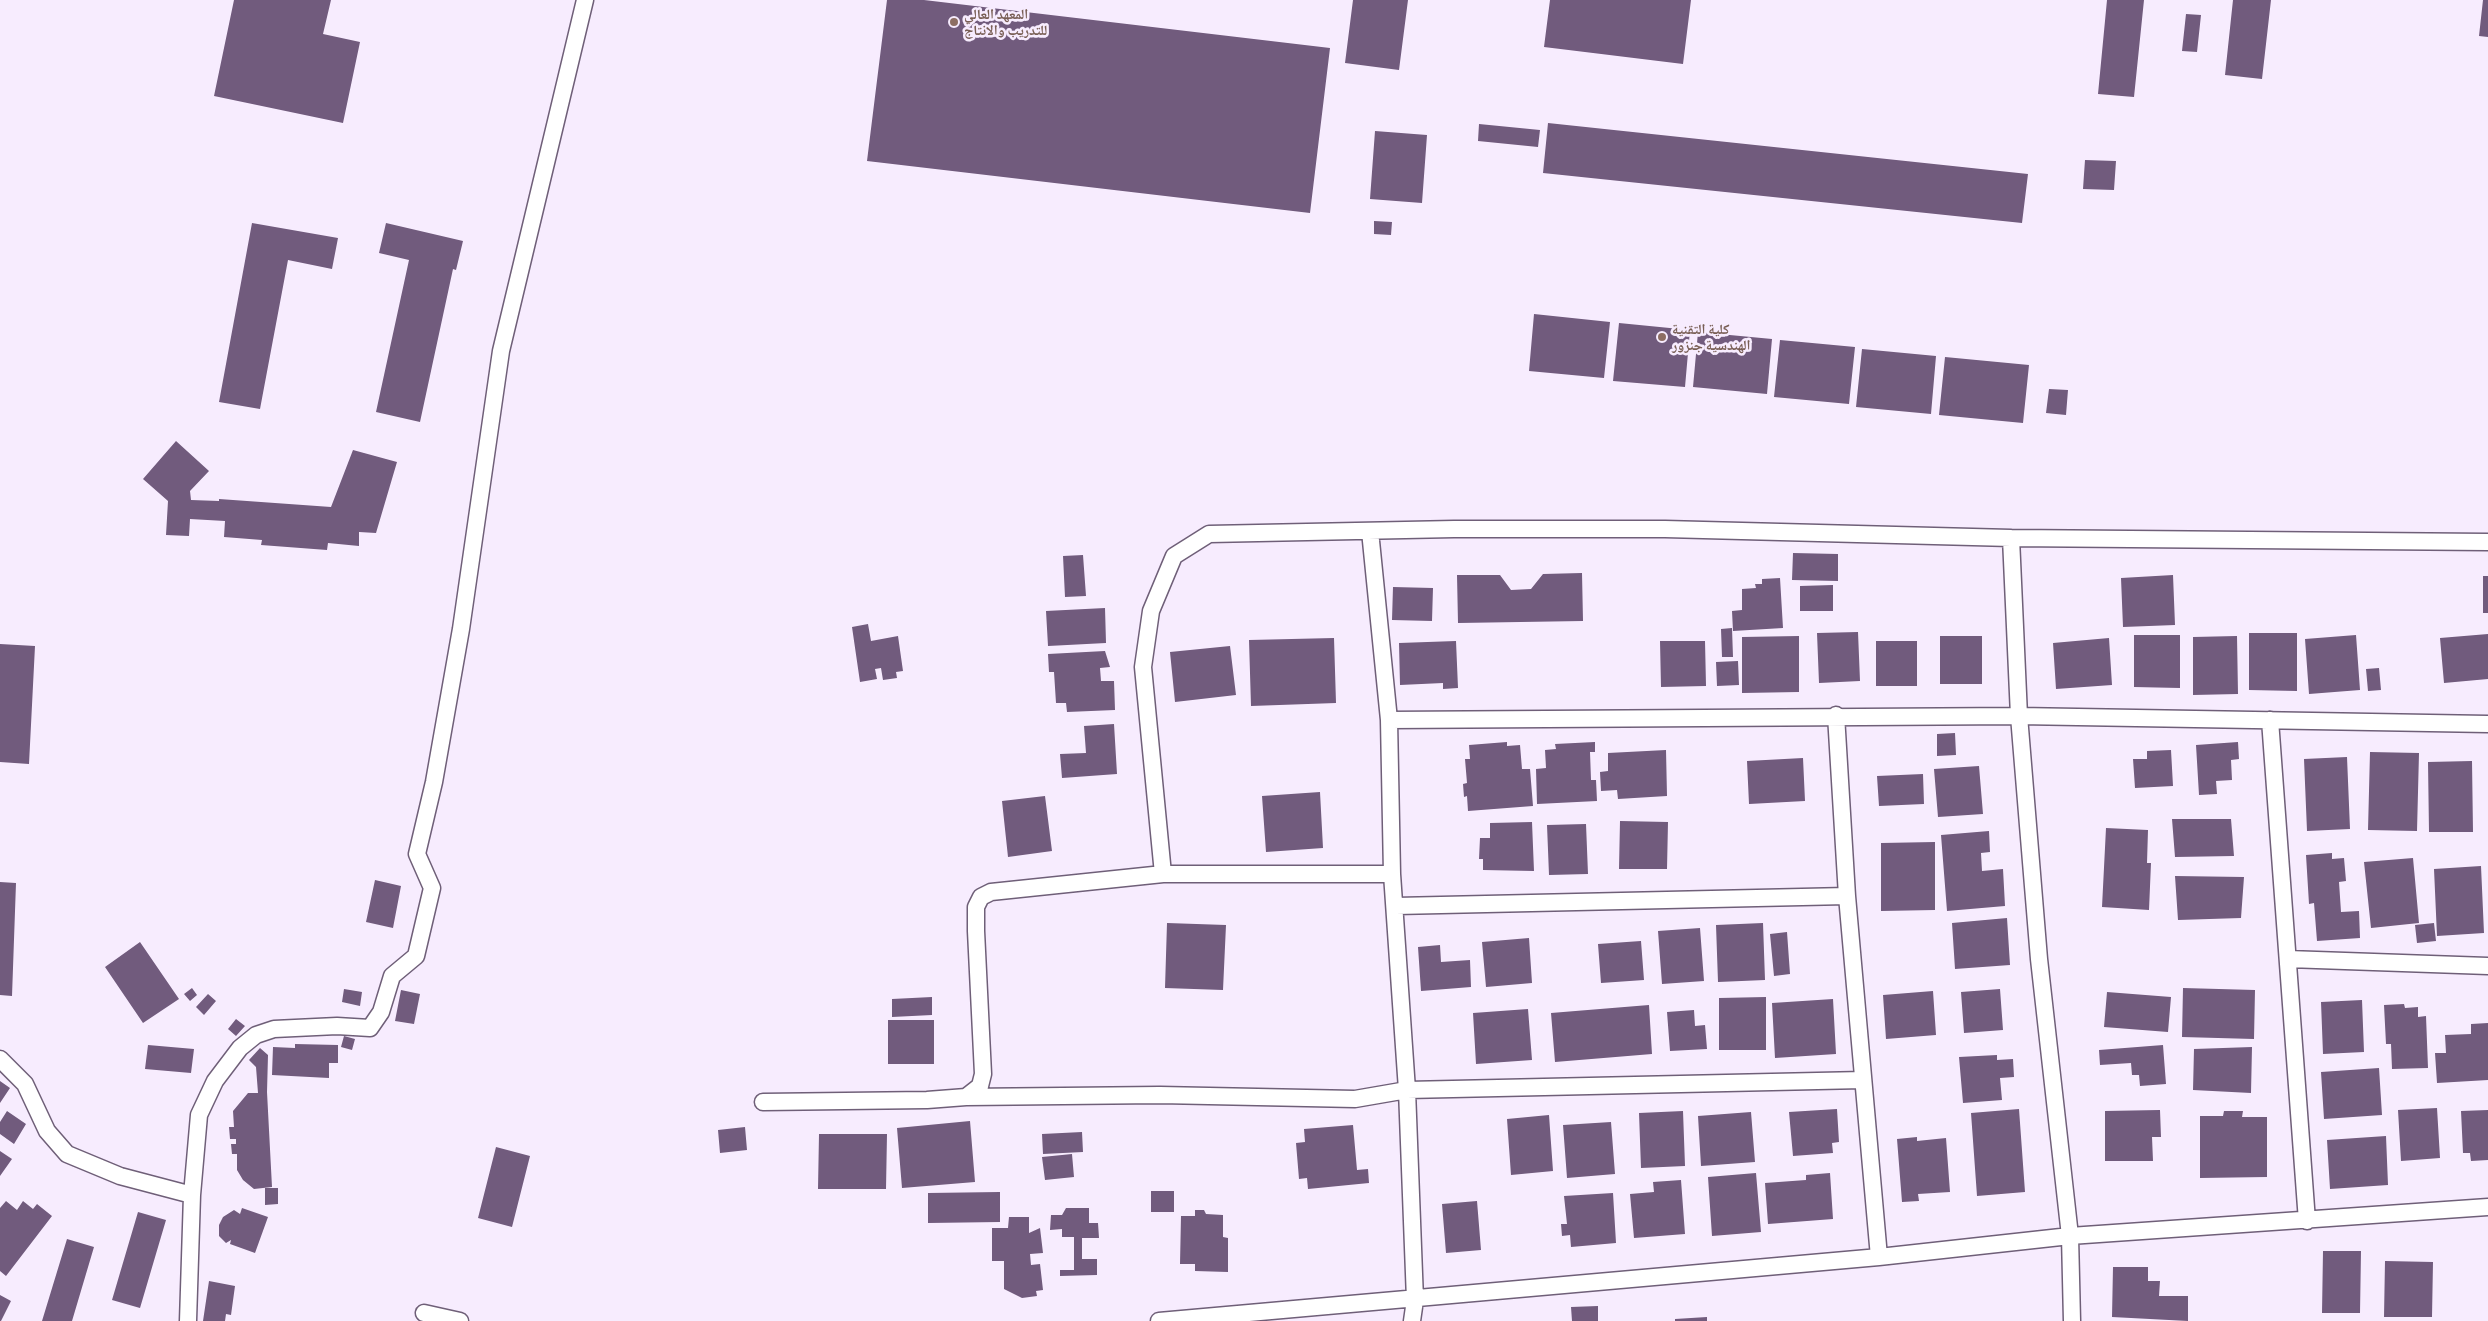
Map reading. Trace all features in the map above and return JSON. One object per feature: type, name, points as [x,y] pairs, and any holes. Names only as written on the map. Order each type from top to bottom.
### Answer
[{"type":"street","points":[[188,1321],[192,1195],[199,1115],[215,1081],[240,1048],[256,1035],[274,1029],[337,1026],[370,1028],[381,1012],[392,976],[416,956],[432,888],[417,854],[434,782],[461,629],[501,351],[585,0]]},
{"type":"street","points":[[1163,874],[1143,667],[1151,611],[1174,556],[1209,534],[1665,529],[2011,538],[2488,542]]},
{"type":"street","points":[[1370,531],[1389,720],[1392,874],[1396,906],[1407,1090],[1415,1300],[1412,1321]]},
{"type":"street","points":[[2011,538],[2019,716],[2039,959],[2070,1236],[2072,1321]]},
{"type":"street","points":[[1836,716],[1847,896],[1880,1257]]},
{"type":"street","points":[[1389,720],[2019,716],[2488,724]]},
{"type":"street","points":[[2270,720],[2307,1221]]},
{"type":"street","points":[[966,1097],[980,1086],[983,1074],[976,931],[976,907],[981,897],[991,892],[1163,874],[1392,874]]},
{"type":"street","points":[[1396,906],[1847,896]]},
{"type":"street","points":[[2288,959],[2488,966]]},
{"type":"street","points":[[0,1059],[26,1084],[47,1131],[67,1154],[120,1176],[192,1195]]},
{"type":"street","points":[[763,1102],[1160,1095],[1355,1100],[1407,1090],[1863,1080]]},
{"type":"street","points":[[1159,1321],[1415,1300],[1880,1257],[2070,1236],[2488,1207]]},
{"type":"street","points":[[424,1313],[460,1321]]},
{"type":"building","points":[[234,0],[331,0],[323,34],[360,42],[343,123],[214,96]]},
{"type":"building","points":[[887,0],[924,0],[1330,48],[1310,213],[867,161]]},
{"type":"building","points":[[1353,0],[1408,0],[1399,70],[1345,63]]},
{"type":"building","points":[[1550,0],[1691,0],[1683,64],[1544,47]]},
{"type":"building","points":[[2107,0],[2144,0],[2134,97],[2098,94]]},
{"type":"building","points":[[2233,0],[2271,0],[2262,79],[2225,75]]},
{"type":"building","points":[[2483,0],[2488,0],[2488,37],[2479,36]]},
{"type":"building","points":[[2186,14],[2201,15],[2197,52],[2182,51]]},
{"type":"building","points":[[1548,123],[2028,174],[2022,223],[1543,173]]},
{"type":"building","points":[[1479,124],[1540,130],[1538,147],[1478,141]]},
{"type":"building","points":[[1375,131],[1427,135],[1422,203],[1370,199]]},
{"type":"building","points":[[2085,160],[2116,161],[2114,190],[2083,189]]},
{"type":"building","points":[[1374,221],[1392,222],[1391,235],[1374,234]]},
{"type":"building","points":[[252,223],[338,238],[332,269],[288,260],[260,409],[219,402]]},
{"type":"building","points":[[386,223],[463,241],[456,270],[453,269],[420,422],[376,412],[409,260],[379,253]]},
{"type":"building","points":[[1534,314],[1610,322],[1604,378],[1529,371]]},
{"type":"building","points":[[1619,323],[1690,330],[1685,387],[1613,381]]},
{"type":"building","points":[[1698,332],[1772,339],[1767,394],[1693,387]]},
{"type":"building","points":[[1780,340],[1855,347],[1849,404],[1774,397]]},
{"type":"building","points":[[1862,349],[1936,356],[1931,414],[1856,407]]},
{"type":"building","points":[[1945,357],[2029,365],[2023,423],[1939,415]]},
{"type":"building","points":[[2049,389],[2068,390],[2066,415],[2046,413]]},
{"type":"building","points":[[176,441],[209,471],[190,491],[191,500],[219,501],[219,499],[331,507],[353,450],[397,462],[376,533],[359,532],[359,546],[328,543],[327,550],[261,545],[262,540],[224,537],[225,521],[190,519],[189,536],[166,535],[168,501],[143,479]]},
{"type":"building","points":[[1793,553],[1838,554],[1838,581],[1792,580]]},
{"type":"building","points":[[1083,555],[1086,596],[1065,597],[1063,556]]},
{"type":"building","points":[[1582,573],[1583,621],[1458,623],[1457,575],[1500,575],[1511,590],[1531,589],[1543,574]]},
{"type":"building","points":[[2173,575],[2175,625],[2123,627],[2121,578]]},
{"type":"building","points":[[2483,576],[2488,576],[2488,613],[2483,613]]},
{"type":"building","points":[[1780,578],[1783,628],[1733,631],[1732,611],[1742,610],[1742,589],[1756,588],[1755,584],[1762,584],[1762,579]]},
{"type":"building","points":[[1833,585],[1833,611],[1800,611],[1800,586]]},
{"type":"building","points":[[1393,587],[1433,588],[1432,621],[1392,620]]},
{"type":"building","points":[[1105,608],[1106,643],[1048,646],[1046,611]]},
{"type":"building","points":[[868,624],[871,641],[898,636],[903,671],[896,672],[897,678],[883,680],[881,668],[875,669],[877,679],[860,682],[852,627]]},
{"type":"building","points":[[1732,628],[1733,657],[1722,657],[1721,629]]},
{"type":"building","points":[[1858,632],[1860,681],[1819,683],[1817,633]]},
{"type":"building","points":[[2249,633],[2297,633],[2297,691],[2249,690]]},
{"type":"building","points":[[2488,634],[2488,679],[2444,683],[2440,638]]},
{"type":"building","points":[[2134,635],[2180,635],[2180,688],[2134,687]]},
{"type":"building","points":[[2356,635],[2360,690],[2309,694],[2305,639]]},
{"type":"building","points":[[1799,636],[1799,692],[1742,693],[1742,637]]},
{"type":"building","points":[[1940,636],[1982,636],[1982,684],[1940,684]]},
{"type":"building","points":[[2237,636],[2238,694],[2193,695],[2193,637]]},
{"type":"building","points":[[1334,638],[1336,703],[1251,706],[1249,640]]},
{"type":"building","points":[[2109,638],[2112,685],[2056,689],[2053,643]]},
{"type":"building","points":[[1456,641],[1458,688],[1443,689],[1443,683],[1400,685],[1399,643]]},
{"type":"building","points":[[1660,641],[1705,641],[1706,686],[1661,687]]},
{"type":"building","points":[[1876,641],[1917,641],[1917,686],[1876,686]]},
{"type":"building","points":[[0,644],[35,646],[29,764],[0,762]]},
{"type":"building","points":[[1230,646],[1236,695],[1175,702],[1170,652]]},
{"type":"building","points":[[1105,651],[1110,667],[1100,668],[1101,681],[1114,681],[1115,710],[1067,712],[1066,703],[1056,703],[1054,672],[1049,672],[1048,654]]},
{"type":"building","points":[[1738,661],[1739,685],[1717,686],[1716,662]]},
{"type":"building","points":[[2379,668],[2381,690],[2368,691],[2366,669]]},
{"type":"building","points":[[1114,724],[1117,774],[1062,778],[1060,754],[1086,753],[1084,726]]},
{"type":"building","points":[[1955,733],[1956,755],[1937,756],[1937,734]]},
{"type":"building","points":[[1507,742],[1507,746],[1520,745],[1522,769],[1530,769],[1533,806],[1468,811],[1467,796],[1464,797],[1463,784],[1467,783],[1465,759],[1470,759],[1469,745]]},
{"type":"building","points":[[1595,742],[1595,752],[1590,752],[1591,780],[1596,780],[1597,801],[1537,804],[1536,769],[1546,768],[1545,750],[1556,749],[1555,744]]},
{"type":"building","points":[[2238,742],[2239,759],[2231,760],[2232,780],[2216,781],[2217,794],[2199,795],[2196,745]]},
{"type":"building","points":[[1666,750],[1667,796],[1618,799],[1617,790],[1601,791],[1600,772],[1608,771],[1608,753]]},
{"type":"building","points":[[2171,750],[2173,786],[2135,788],[2133,759],[2147,759],[2147,751]]},
{"type":"building","points":[[2370,752],[2419,753],[2417,831],[2368,830]]},
{"type":"building","points":[[2347,757],[2350,829],[2307,831],[2304,759]]},
{"type":"building","points":[[1803,758],[1805,801],[1749,804],[1747,761]]},
{"type":"building","points":[[2472,761],[2473,832],[2429,832],[2428,762]]},
{"type":"building","points":[[1979,766],[1983,814],[1938,817],[1934,769]]},
{"type":"building","points":[[1923,774],[1924,804],[1879,806],[1877,776]]},
{"type":"building","points":[[1320,792],[1323,848],[1266,852],[1262,796]]},
{"type":"building","points":[[1045,796],[1052,851],[1008,857],[1002,801]]},
{"type":"building","points":[[2172,819],[2231,819],[2234,856],[2175,857]]},
{"type":"building","points":[[1620,821],[1668,822],[1667,869],[1619,869]]},
{"type":"building","points":[[1532,822],[1534,871],[1483,870],[1483,859],[1479,859],[1480,838],[1490,838],[1490,823]]},
{"type":"building","points":[[1586,824],[1588,874],[1549,875],[1547,825]]},
{"type":"building","points":[[2106,828],[2148,830],[2147,863],[2151,863],[2149,910],[2102,907]]},
{"type":"building","points":[[1989,831],[1990,852],[1981,853],[1982,871],[2003,869],[2005,906],[1947,911],[1941,835]]},
{"type":"building","points":[[1935,842],[1935,910],[1881,911],[1881,843]]},
{"type":"building","points":[[2332,853],[2332,859],[2344,858],[2346,881],[2339,882],[2341,912],[2359,911],[2360,938],[2317,941],[2314,903],[2309,904],[2306,855]]},
{"type":"building","points":[[2413,858],[2419,923],[2371,928],[2364,862]]},
{"type":"building","points":[[2481,866],[2484,933],[2437,936],[2434,869]]},
{"type":"building","points":[[2175,876],[2244,877],[2241,918],[2178,920]]},
{"type":"building","points":[[375,880],[401,886],[393,928],[366,922]]},
{"type":"building","points":[[0,882],[16,883],[12,996],[0,995]]},
{"type":"building","points":[[2007,918],[2010,965],[1955,969],[1952,923]]},
{"type":"building","points":[[1167,923],[1226,925],[1223,990],[1165,988]]},
{"type":"building","points":[[1763,923],[1765,980],[1718,982],[1716,925]]},
{"type":"building","points":[[2434,923],[2436,941],[2417,943],[2415,925]]},
{"type":"building","points":[[1700,928],[1704,981],[1662,984],[1658,931]]},
{"type":"building","points":[[1787,932],[1790,974],[1774,976],[1770,934]]},
{"type":"building","points":[[1529,938],[1532,983],[1486,987],[1482,942]]},
{"type":"building","points":[[1641,941],[1644,980],[1601,983],[1598,944]]},
{"type":"building","points":[[140,942],[179,999],[143,1023],[105,967]]},
{"type":"building","points":[[1440,945],[1441,962],[1470,960],[1471,987],[1421,991],[1418,947]]},
{"type":"building","points":[[192,988],[197,995],[190,1001],[184,994]]},
{"type":"building","points":[[2183,988],[2255,990],[2254,1039],[2182,1037]]},
{"type":"building","points":[[344,989],[362,992],[360,1006],[342,1002]]},
{"type":"building","points":[[2000,989],[2003,1030],[1964,1033],[1961,992]]},
{"type":"building","points":[[401,990],[420,994],[414,1024],[395,1021]]},
{"type":"building","points":[[1933,991],[1936,1035],[1886,1039],[1883,995]]},
{"type":"building","points":[[2107,992],[2171,997],[2168,1032],[2104,1027]]},
{"type":"building","points":[[208,994],[216,1001],[204,1015],[196,1007]]},
{"type":"building","points":[[932,997],[932,1015],[892,1017],[892,999]]},
{"type":"building","points":[[1766,997],[1766,1050],[1719,1050],[1719,998]]},
{"type":"building","points":[[1833,999],[1836,1054],[1775,1058],[1772,1003]]},
{"type":"building","points":[[2362,1000],[2364,1052],[2323,1054],[2321,1002]]},
{"type":"building","points":[[2404,1004],[2405,1008],[2418,1007],[2418,1017],[2426,1016],[2428,1068],[2392,1069],[2391,1044],[2386,1044],[2384,1005]]},
{"type":"building","points":[[1649,1005],[1652,1054],[1555,1062],[1551,1013]]},
{"type":"building","points":[[1528,1009],[1532,1060],[1476,1064],[1473,1013]]},
{"type":"building","points":[[1694,1010],[1695,1026],[1705,1025],[1707,1049],[1670,1051],[1667,1012]]},
{"type":"building","points":[[236,1019],[245,1026],[236,1036],[228,1029]]},
{"type":"building","points":[[888,1020],[934,1020],[934,1064],[888,1064]]},
{"type":"building","points":[[2488,1023],[2488,1080],[2437,1083],[2435,1053],[2446,1053],[2445,1035],[2471,1034],[2471,1024]]},
{"type":"building","points":[[344,1036],[355,1039],[352,1050],[341,1047]]},
{"type":"building","points":[[295,1044],[338,1045],[338,1063],[329,1063],[329,1078],[272,1075],[273,1047],[295,1048]]},
{"type":"building","points":[[148,1045],[194,1049],[191,1073],[145,1069]]},
{"type":"building","points":[[2163,1045],[2166,1084],[2140,1086],[2139,1075],[2132,1075],[2131,1063],[2100,1065],[2099,1050]]},
{"type":"building","points":[[2252,1047],[2251,1093],[2193,1090],[2194,1049]]},
{"type":"building","points":[[260,1048],[268,1055],[267,1092],[272,1187],[254,1189],[243,1180],[237,1170],[237,1154],[232,1154],[231,1144],[236,1144],[236,1139],[230,1139],[229,1127],[234,1127],[233,1111],[248,1093],[258,1093],[256,1067],[249,1060]]},
{"type":"building","points":[[1997,1055],[1997,1060],[2013,1059],[2014,1077],[2000,1078],[2002,1100],[1963,1103],[1959,1057]]},
{"type":"building","points":[[2379,1068],[2382,1115],[2324,1119],[2321,1072]]},
{"type":"building","points":[[0,1081],[10,1088],[0,1103]]},
{"type":"building","points":[[2437,1108],[2440,1158],[2401,1161],[2398,1110]]},
{"type":"building","points":[[1837,1109],[1839,1142],[1832,1143],[1833,1153],[1793,1156],[1789,1112]]},
{"type":"building","points":[[2019,1109],[2025,1192],[1977,1196],[1971,1113]]},
{"type":"building","points":[[2160,1110],[2161,1137],[2152,1137],[2153,1161],[2105,1161],[2105,1111]]},
{"type":"building","points":[[2488,1110],[2488,1160],[2471,1161],[2470,1153],[2463,1153],[2461,1111]]},
{"type":"building","points":[[7,1111],[26,1124],[14,1144],[0,1134],[0,1122]]},
{"type":"building","points":[[1683,1111],[1685,1166],[1641,1168],[1639,1113]]},
{"type":"building","points":[[2224,1111],[2243,1111],[2242,1117],[2267,1117],[2267,1177],[2200,1178],[2200,1116],[2223,1116]]},
{"type":"building","points":[[1751,1112],[1755,1162],[1701,1166],[1698,1116]]},
{"type":"building","points":[[1549,1115],[1553,1171],[1511,1175],[1507,1119]]},
{"type":"building","points":[[970,1121],[975,1182],[902,1188],[897,1128]]},
{"type":"building","points":[[1611,1122],[1615,1174],[1567,1178],[1563,1125]]},
{"type":"building","points":[[1353,1125],[1357,1170],[1368,1169],[1369,1183],[1308,1189],[1307,1178],[1299,1179],[1296,1143],[1305,1142],[1304,1129]]},
{"type":"building","points":[[745,1127],[747,1150],[720,1153],[718,1130]]},
{"type":"building","points":[[1082,1132],[1083,1152],[1043,1154],[1042,1134]]},
{"type":"building","points":[[819,1134],[887,1134],[886,1189],[818,1189]]},
{"type":"building","points":[[2386,1136],[2388,1185],[2330,1189],[2327,1140]]},
{"type":"building","points":[[1917,1137],[1917,1141],[1946,1138],[1950,1192],[1918,1194],[1919,1201],[1902,1202],[1897,1139]]},
{"type":"building","points":[[496,1147],[530,1156],[512,1227],[478,1218]]},
{"type":"building","points":[[0,1151],[12,1159],[0,1176]]},
{"type":"building","points":[[1072,1154],[1074,1177],[1045,1180],[1042,1157]]},
{"type":"building","points":[[1756,1173],[1761,1232],[1712,1236],[1708,1177]]},
{"type":"building","points":[[1830,1173],[1833,1219],[1768,1224],[1765,1183],[1806,1180],[1806,1175]]},
{"type":"building","points":[[1681,1180],[1685,1234],[1634,1238],[1630,1194],[1654,1192],[1653,1182]]},
{"type":"building","points":[[265,1188],[278,1188],[278,1204],[265,1205]]},
{"type":"building","points":[[1151,1191],[1174,1191],[1174,1212],[1151,1212]]},
{"type":"building","points":[[1000,1192],[1000,1222],[928,1223],[928,1193]]},
{"type":"building","points":[[1613,1193],[1616,1243],[1571,1247],[1570,1235],[1562,1236],[1561,1224],[1567,1224],[1564,1196]]},
{"type":"building","points":[[6,1201],[17,1210],[23,1201],[33,1209],[37,1204],[52,1216],[6,1276],[0,1271],[0,1208]]},
{"type":"building","points":[[1477,1201],[1481,1250],[1446,1253],[1442,1204]]},
{"type":"building","points":[[242,1208],[268,1217],[255,1253],[230,1244],[231,1240],[226,1243],[219,1236],[219,1225],[223,1217],[234,1210],[240,1214]]},
{"type":"building","points":[[1066,1208],[1089,1208],[1089,1223],[1098,1223],[1099,1238],[1082,1238],[1082,1259],[1097,1259],[1097,1275],[1060,1276],[1060,1270],[1074,1270],[1074,1237],[1062,1237],[1062,1229],[1050,1230],[1051,1215],[1062,1215]]},
{"type":"building","points":[[1195,1210],[1204,1210],[1206,1214],[1223,1215],[1223,1237],[1228,1238],[1228,1272],[1195,1271],[1195,1264],[1180,1264],[1181,1216],[1195,1216]]},
{"type":"building","points":[[138,1212],[166,1220],[140,1308],[112,1300]]},
{"type":"building","points":[[1009,1217],[1029,1217],[1029,1233],[1040,1228],[1043,1253],[1030,1254],[1031,1265],[1040,1264],[1043,1290],[1036,1291],[1037,1296],[1022,1298],[1004,1289],[1004,1261],[992,1261],[992,1228],[1008,1228]]},
{"type":"building","points":[[67,1239],[94,1247],[72,1321],[42,1321]]},
{"type":"building","points":[[2323,1251],[2361,1251],[2360,1313],[2322,1313]]},
{"type":"building","points":[[2385,1261],[2433,1262],[2432,1317],[2384,1317]]},
{"type":"building","points":[[2113,1267],[2148,1267],[2148,1281],[2160,1281],[2159,1296],[2188,1296],[2188,1321],[2112,1317]]},
{"type":"building","points":[[209,1281],[235,1286],[231,1315],[226,1314],[225,1321],[203,1321]]},
{"type":"building","points":[[0,1295],[11,1301],[1,1321],[0,1321]]},
{"type":"building","points":[[1598,1306],[1598,1321],[1572,1321],[1571,1307]]},
{"type":"building","points":[[1707,1317],[1707,1321],[1675,1321],[1675,1319]]},
{"type":"place","name":"المعهد العالي للتدريب والانتاج","points":[[954,22]]},
{"type":"place","name":"كلية التقنية الهندسية جنزور","points":[[1662,337]]}]
